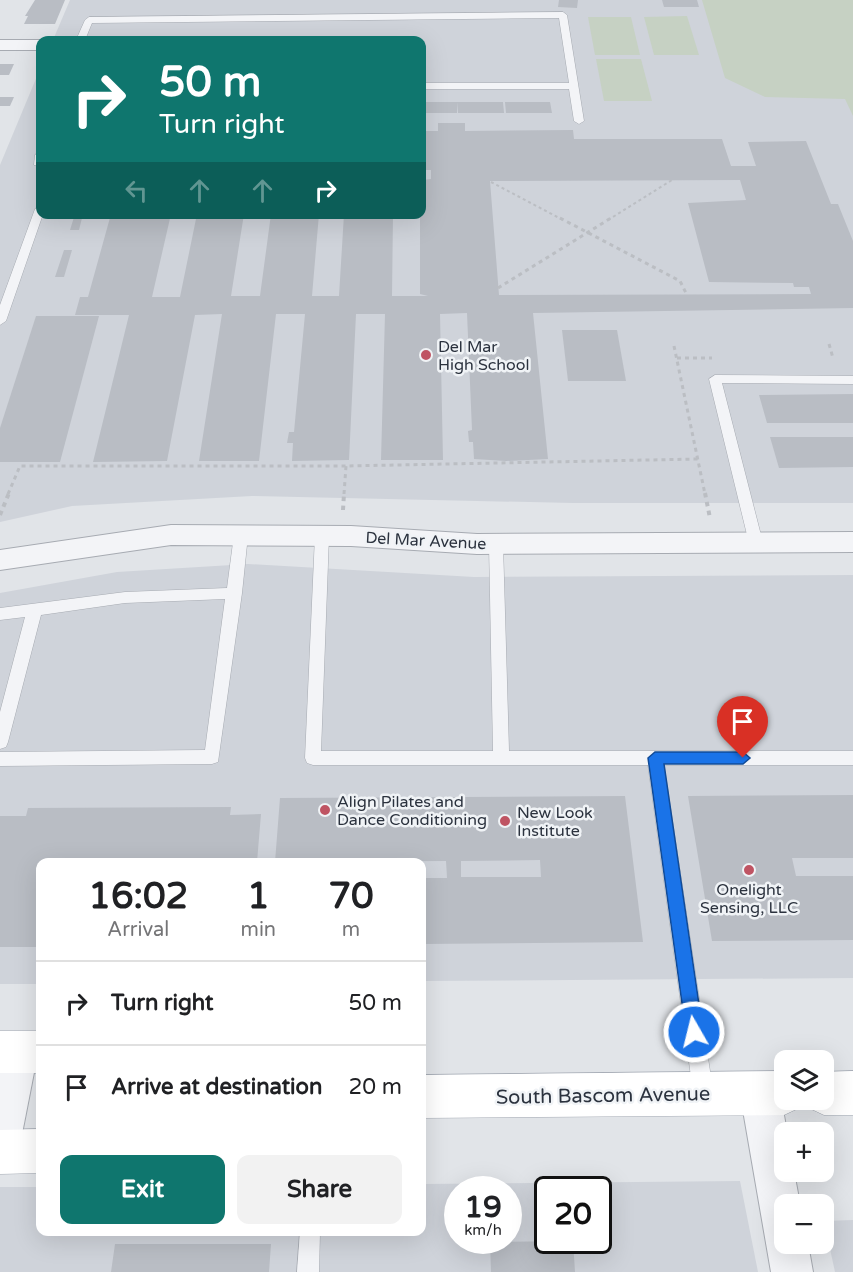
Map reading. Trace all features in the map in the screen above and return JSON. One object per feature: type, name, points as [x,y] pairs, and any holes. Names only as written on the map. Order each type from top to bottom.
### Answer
[{"type":"main road","name":"South Bascom Avenue","points":[[426,1097],[772,1093]]},
{"type":"main road","points":[[834,1093],[853,1093]]},
{"type":"main road","points":[[0,1152],[36,1151]]},
{"type":"street","points":[[0,45],[36,45]]},
{"type":"street","name":"Del Mar Avenue","points":[[0,560],[171,535],[322,536],[496,544],[853,542]]},
{"type":"street","points":[[0,1144],[20,1052]]},
{"type":"street","points":[[772,1093],[781,1194]]},
{"type":"street","points":[[789,1254],[792,1272]]},
{"type":"lane","points":[[83,36],[89,20],[563,15],[579,122]]},
{"type":"lane","points":[[426,86],[574,86]]},
{"type":"lane","points":[[0,321],[36,219]]},
{"type":"lane","points":[[756,543],[715,379],[853,380]]},
{"type":"lane","points":[[0,759],[212,758],[241,535]]},
{"type":"lane","points":[[322,536],[313,758],[853,758]]},
{"type":"lane","points":[[496,544],[501,758]]},
{"type":"lane","points":[[0,614],[34,612],[130,597],[235,593]]},
{"type":"lane","points":[[0,742],[34,612]]},
{"type":"lane","points":[[655,758],[703,1094]]},
{"type":"lane","points":[[308,1272],[310,1236]]},
{"type":"path","points":[[498,288],[672,180]]},
{"type":"path","points":[[490,182],[680,281],[687,295]]},
{"type":"path","points":[[829,345],[833,358]]},
{"type":"path","points":[[674,346],[710,519]]},
{"type":"path","points":[[0,515],[20,466],[346,466],[698,459]]},
{"type":"path","points":[[343,513],[346,466]]},
{"type":"shaded area","name":"Del Mar High School","points":[[70,0],[853,0],[853,503],[573,503],[252,496],[72,506],[0,522],[0,165],[36,79],[36,219],[426,219],[426,36],[55,36]]},
{"type":"shaded area","points":[[248,564],[474,577],[853,575],[853,978],[426,981],[426,858],[36,858],[36,984],[0,984],[0,593],[117,572]]},
{"type":"shaded area","points":[[740,1181],[758,1272],[0,1272],[0,1187],[36,1187],[36,1236],[426,1236],[426,1184],[444,1184],[444,1254],[522,1254],[522,1183],[534,1183],[534,1254],[612,1254],[612,1182]]},
{"type":"shaded area","points":[[853,1220],[853,1272],[835,1272],[831,1254],[834,1254],[834,1221]]},
{"type":"green space","points":[[702,0],[853,0],[853,116],[845,99],[765,97],[725,78]]},
{"type":"green space","points":[[687,16],[699,55],[654,55],[644,17]]},
{"type":"green space","points":[[588,17],[631,17],[640,55],[595,55]]},
{"type":"green space","points":[[596,59],[641,59],[652,101],[604,101]]},
{"type":"building","points":[[35,0],[65,0],[55,24],[24,24],[28,16],[25,16]]},
{"type":"building","points":[[559,0],[578,0],[577,8],[558,7]]},
{"type":"building","points":[[662,0],[697,0],[699,7],[664,7]]},
{"type":"building","points":[[0,64],[14,64],[9,75],[0,75]]},
{"type":"building","points":[[0,97],[14,97],[10,106],[0,106]]},
{"type":"building","points":[[426,102],[457,102],[457,113],[426,113]]},
{"type":"building","points":[[457,102],[503,102],[504,113],[458,113]]},
{"type":"building","points":[[505,102],[550,102],[552,113],[506,113]]},
{"type":"building","points":[[438,123],[465,123],[465,131],[573,130],[574,139],[722,139],[731,166],[756,166],[748,142],[806,141],[831,204],[838,204],[853,241],[853,308],[533,313],[548,459],[506,461],[474,459],[473,442],[469,442],[468,431],[472,430],[467,313],[440,314],[443,460],[381,460],[385,314],[356,314],[349,460],[292,461],[293,443],[287,443],[289,432],[294,432],[305,314],[276,314],[259,461],[199,461],[222,314],[195,315],[167,461],[93,462],[129,315],[75,315],[80,297],[88,297],[110,219],[170,219],[152,297],[180,297],[196,219],[243,219],[231,296],[260,296],[270,219],[319,219],[312,296],[339,296],[344,219],[393,219],[392,296],[428,296],[420,294],[420,219],[426,219],[426,180],[431,179],[431,170],[426,170],[426,131],[438,131]],"holes":[[[740,180],[746,200],[688,203],[709,282],[793,283],[794,287],[809,287],[811,294],[499,295],[490,181]]]},
{"type":"building","points":[[73,219],[82,219],[79,230],[70,230]]},
{"type":"building","points":[[64,250],[72,250],[64,277],[55,277]]},
{"type":"building","points":[[36,316],[99,316],[60,462],[0,462],[0,428]]},
{"type":"building","points":[[562,330],[617,330],[626,381],[568,381]]},
{"type":"building","points":[[853,394],[853,423],[767,423],[759,395]]},
{"type":"building","points":[[770,437],[853,437],[853,467],[779,468]]},
{"type":"building","points":[[853,795],[853,858],[792,858],[796,876],[853,876],[853,940],[712,941],[688,796]]},
{"type":"building","points":[[625,796],[643,942],[426,944],[426,878],[447,878],[446,861],[426,861],[426,858],[275,858],[280,798]],"holes":[[[540,860],[541,877],[461,877],[461,861]]]},
{"type":"building","points":[[231,807],[230,815],[261,814],[257,858],[36,858],[36,947],[0,947],[0,816],[26,816],[28,808]]},
{"type":"building","points":[[534,1241],[534,1254],[574,1254],[575,1272],[491,1272],[490,1254],[522,1254],[522,1242]]},
{"type":"building","points":[[115,1244],[271,1244],[269,1272],[111,1272]]},
{"type":"place","name":"Del Mar High School","points":[[426,355]]},
{"type":"place","name":"Align Pilates and Dance Conditioning","points":[[325,810]]},
{"type":"place","name":"New Look Institute","points":[[505,821]]},
{"type":"place","name":"Onelight Sensing, LLC","points":[[749,870]]},
{"type":"route","points":[[694,1032],[655,758],[743,758]]}]
